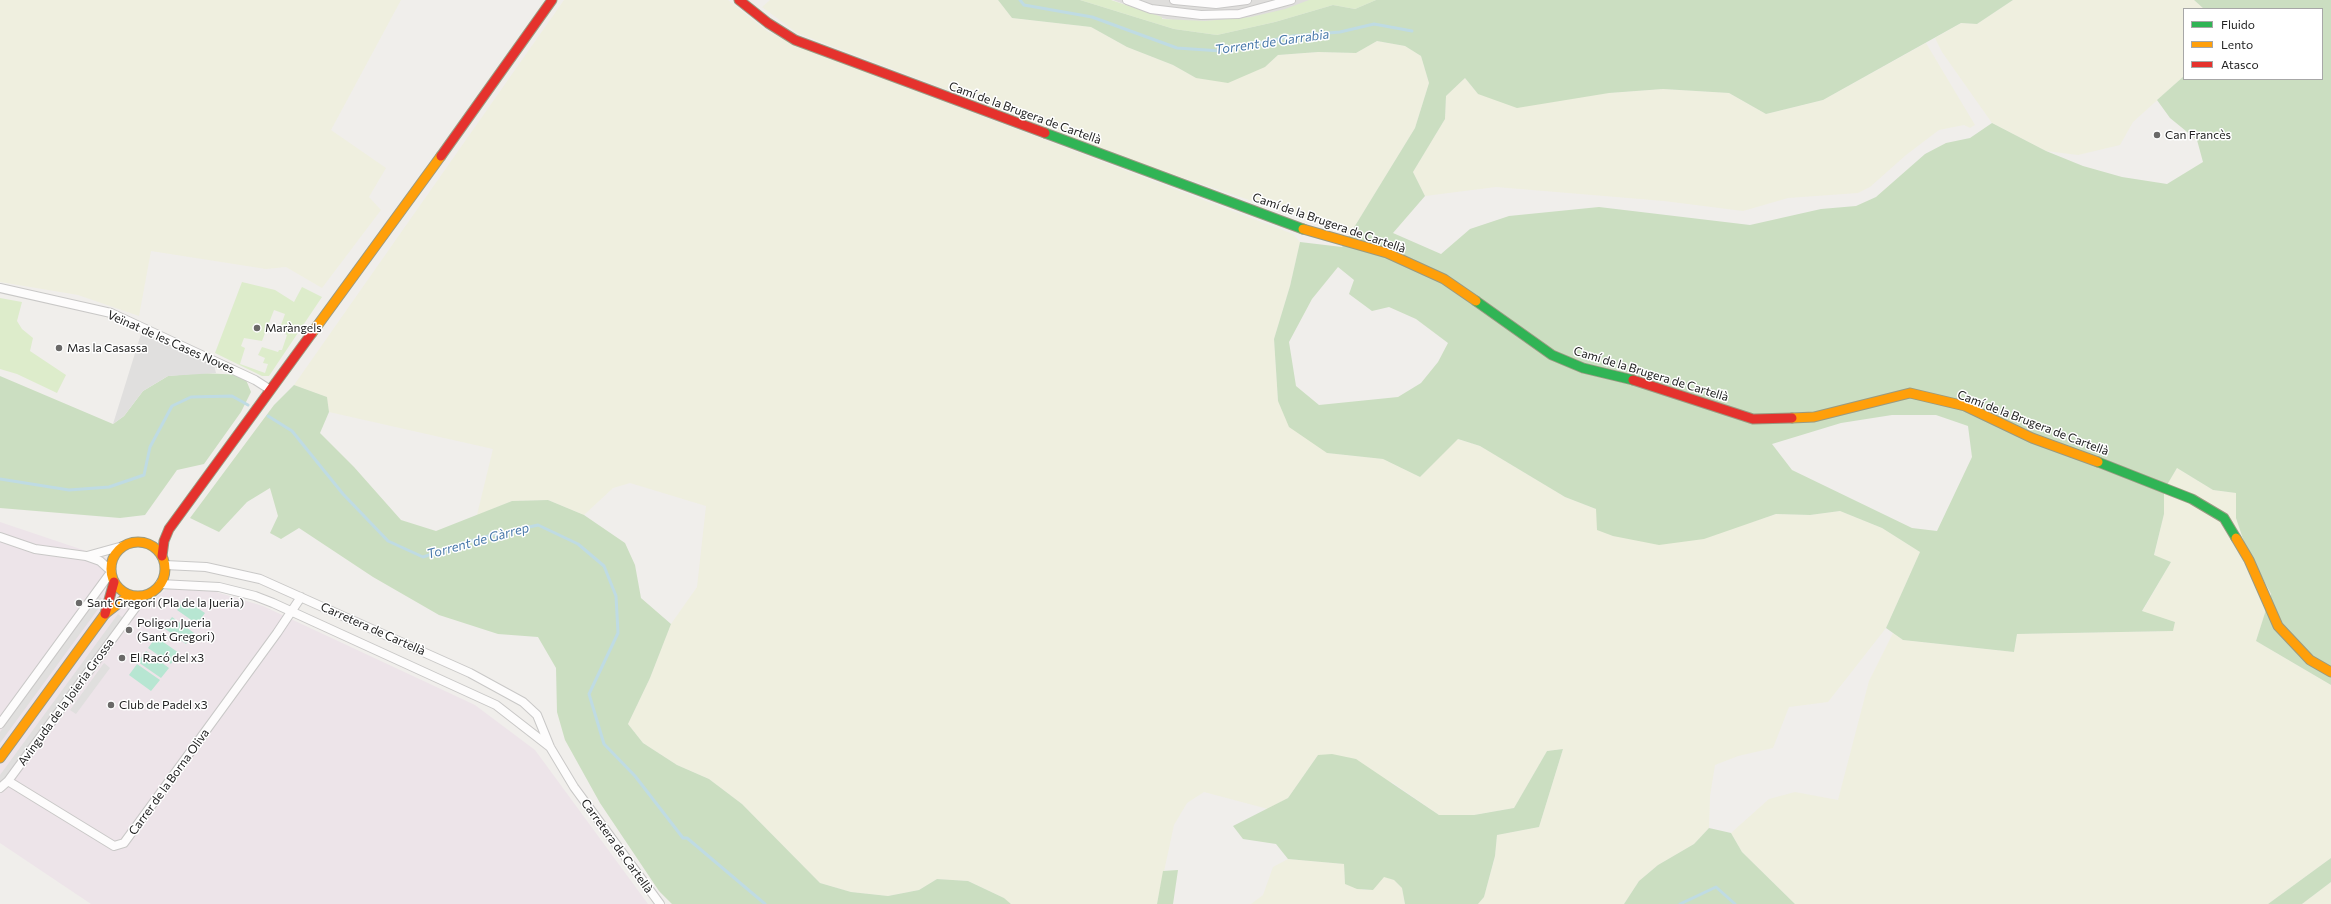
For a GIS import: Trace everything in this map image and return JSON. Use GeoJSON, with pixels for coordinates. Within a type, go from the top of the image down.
{"type":"FeatureCollection","features":[{"type":"Feature","properties":{"kind":"street"},"geometry":{"type":"LineString","coordinates":[[0,537],[35,549],[86,556],[100,561],[111,572],[114,582],[123,592],[134,596],[144,596],[160,584],[165,565],[162,556],[164,541],[169,529],[266,393],[477,106],[552,0]]}},
{"type":"Feature","properties":{"kind":"street","name":"Camí de la Brugera de Cartellà"},"geometry":{"type":"LineString","coordinates":[[739,0],[768,24],[795,40],[1316,234],[1387,253],[1444,279],[1552,355],[1583,368],[1640,382],[1753,418],[1814,417],[1910,394],[1965,406],[2032,438],[2094,460],[2192,499],[2224,518],[2249,560],[2278,626],[2310,660],[2331,672]]}},
{"type":"Feature","properties":{"kind":"street"},"geometry":{"type":"LineString","coordinates":[[1127,0],[1151,9],[1201,15],[1239,14],[1291,0]]}},
{"type":"Feature","properties":{"kind":"street"},"geometry":{"type":"LineString","coordinates":[[1174,0],[1216,4],[1247,0]]}},
{"type":"Feature","properties":{"kind":"street","name":"Veïnat de les Cases Noves"},"geometry":{"type":"LineString","coordinates":[[0,288],[111,313],[256,380],[266,393]]}},
{"type":"Feature","properties":{"kind":"street"},"geometry":{"type":"LineString","coordinates":[[86,556],[152,539],[169,529]]}},
{"type":"Feature","properties":{"kind":"street"},"geometry":{"type":"LineString","coordinates":[[142,542],[153,547],[162,556]]}},
{"type":"Feature","properties":{"kind":"street"},"geometry":{"type":"LineString","coordinates":[[0,724],[111,572],[115,554],[123,546]]}},
{"type":"Feature","properties":{"kind":"street","name":"Carretera de Cartellà"},"geometry":{"type":"LineString","coordinates":[[165,565],[206,567],[260,579],[494,685],[532,709],[540,721],[550,747],[574,787],[660,904]]}},
{"type":"Feature","properties":{"kind":"street"},"geometry":{"type":"LineString","coordinates":[[105,614],[114,582]]}},
{"type":"Feature","properties":{"kind":"street","name":"Carretera de Cartellà"},"geometry":{"type":"LineString","coordinates":[[160,584],[219,587],[255,596],[485,700],[521,723],[550,747]]}},
{"type":"Feature","properties":{"kind":"street"},"geometry":{"type":"LineString","coordinates":[[0,758],[105,614],[123,600],[134,596]]}},
{"type":"Feature","properties":{"kind":"street","name":"Avinguda de la Joieria Grossa"},"geometry":{"type":"LineString","coordinates":[[0,788],[8,781],[144,596]]}},
{"type":"Feature","properties":{"kind":"street","name":"Carrer de la Borna Oliva"},"geometry":{"type":"LineString","coordinates":[[8,781],[114,846],[124,843],[292,612],[301,597]]}},
{"type":"Feature","properties":{"kind":"street"},"geometry":{"type":"LineString","coordinates":[[521,723],[530,717],[532,709]]}},
{"type":"Feature","properties":{"kind":"shaded area"},"geometry":{"type":"Polygon","coordinates":[[[1113,0],[1317,0],[1272,17],[1221,28],[1161,18],[1113,0]]]}},
{"type":"Feature","properties":{"kind":"shaded area"},"geometry":{"type":"Polygon","coordinates":[[[141,334],[214,365],[216,373],[168,376],[143,391],[124,416],[113,424],[141,334]]]}},
{"type":"Feature","properties":{"kind":"shaded area"},"geometry":{"type":"Polygon","coordinates":[[[0,522],[107,558],[119,583],[150,601],[167,589],[213,591],[263,606],[475,705],[535,750],[648,904],[91,904],[0,843],[0,522]]]}},
{"type":"Feature","properties":{"kind":"shaded area"},"geometry":{"type":"Polygon","coordinates":[[[99,596],[104,601],[0,743],[0,732],[99,596]]]}},
{"type":"Feature","properties":{"kind":"shaded area"},"geometry":{"type":"Polygon","coordinates":[[[118,614],[123,618],[0,786],[0,775],[118,614]]]}},
{"type":"Feature","properties":{"kind":"shaded area"},"geometry":{"type":"Polygon","coordinates":[[[104,663],[110,668],[76,714],[70,710],[104,663]]]}},
{"type":"Feature","properties":{"kind":"green space"},"geometry":{"type":"Polygon","coordinates":[[[0,0],[401,0],[331,130],[386,168],[369,197],[381,210],[322,288],[286,267],[266,269],[151,251],[139,316],[78,295],[0,282],[0,0]]]}},
{"type":"Feature","properties":{"kind":"green space"},"geometry":{"type":"Polygon","coordinates":[[[564,0],[728,0],[767,31],[797,46],[1293,234],[1300,242],[1290,286],[1274,339],[1278,401],[1327,453],[1383,459],[1420,477],[1457,439],[1480,446],[1565,497],[1596,509],[1752,522],[1777,514],[1810,515],[1840,511],[1882,528],[1920,552],[1886,628],[1828,702],[1789,707],[1773,748],[1738,756],[1715,765],[1710,796],[1709,828],[1694,844],[1658,865],[1639,881],[1624,904],[1478,904],[1484,897],[1495,857],[1497,835],[1539,827],[1563,749],[1547,751],[1514,808],[1474,815],[1439,815],[1393,783],[1318,755],[1288,798],[1268,809],[1204,792],[1187,803],[1174,825],[1157,904],[1011,904],[1004,898],[968,881],[937,879],[919,890],[888,896],[851,892],[820,883],[742,804],[709,779],[677,765],[643,743],[628,724],[650,678],[671,624],[697,587],[706,506],[630,483],[613,488],[584,515],[548,500],[512,501],[477,515],[493,449],[329,412],[327,397],[294,385],[564,0]]]}},
{"type":"Feature","properties":{"kind":"green space"},"geometry":{"type":"Polygon","coordinates":[[[770,0],[998,0],[1012,18],[1091,27],[1127,47],[1173,65],[1196,78],[1265,67],[1278,55],[1318,52],[1356,53],[1377,41],[1405,46],[1421,56],[1429,83],[1415,128],[1350,234],[1163,171],[797,33],[762,7],[770,0]]]}},
{"type":"Feature","properties":{"kind":"green space"},"geometry":{"type":"Polygon","coordinates":[[[998,0],[1080,0],[1174,29],[1217,35],[1275,22],[1333,5],[1355,9],[1376,0],[2013,0],[1977,24],[1961,23],[1823,100],[1766,114],[1729,93],[1663,89],[1609,93],[1517,108],[1478,94],[1465,78],[1446,96],[1445,119],[1413,172],[1425,196],[1393,233],[1441,254],[1470,229],[1509,216],[1599,207],[1750,225],[1821,209],[1856,206],[1876,197],[1925,154],[1946,143],[1970,138],[1992,123],[2046,151],[2083,166],[2122,177],[2167,184],[2203,162],[2197,140],[2170,118],[2157,100],[2183,77],[2183,80],[2323,80],[2323,8],[2203,8],[2194,0],[2331,0],[2331,685],[2256,641],[2271,594],[2245,545],[2236,518],[2236,493],[2213,490],[2177,468],[2164,490],[2164,514],[2154,555],[2171,562],[2142,611],[2175,622],[2173,631],[2017,634],[2014,652],[1903,640],[1886,628],[1920,552],[1882,528],[1840,511],[1810,515],[1776,514],[1704,539],[1659,545],[1613,536],[1597,530],[1596,509],[1565,497],[1480,446],[1458,439],[1420,477],[1383,459],[1327,453],[1289,427],[1278,401],[1274,339],[1290,286],[1300,242],[1342,247],[1415,128],[1429,83],[1421,56],[1405,46],[1377,41],[1356,53],[1318,52],[1278,55],[1265,67],[1228,83],[1196,78],[1173,65],[1127,47],[1091,27],[1012,18],[998,0]],[[1338,267],[1312,299],[1289,342],[1296,386],[1319,405],[1398,397],[1421,383],[1438,362],[1448,343],[1416,319],[1389,307],[1372,311],[1349,294],[1354,280],[1338,267]],[[1892,415],[1841,423],[1772,444],[1792,470],[1912,528],[1937,531],[1972,457],[1968,426],[1936,415],[1892,415]]]}},
{"type":"Feature","properties":{"kind":"green space"},"geometry":{"type":"Polygon","coordinates":[[[1080,0],[1111,0],[1162,17],[1162,19],[1205,21],[1251,17],[1285,9],[1309,0],[1376,0],[1355,9],[1333,5],[1275,22],[1217,35],[1174,29],[1080,0]]]}},
{"type":"Feature","properties":{"kind":"green space"},"geometry":{"type":"Polygon","coordinates":[[[2013,0],[2194,0],[2203,8],[2183,8],[2183,77],[2133,122],[2120,145],[2078,155],[2046,151],[1992,123],[1942,52],[1935,38],[1961,23],[1977,24],[2013,0]]]}},
{"type":"Feature","properties":{"kind":"green space"},"geometry":{"type":"Polygon","coordinates":[[[1926,43],[1975,125],[1970,128],[1964,125],[1939,130],[1906,155],[1870,187],[1858,193],[1788,198],[1743,211],[1664,201],[1496,187],[1425,196],[1413,172],[1445,119],[1446,96],[1465,78],[1478,94],[1609,93],[1663,89],[1729,93],[1766,114],[1823,100],[1926,43]]]}},
{"type":"Feature","properties":{"kind":"green space"},"geometry":{"type":"Polygon","coordinates":[[[242,282],[275,290],[294,302],[302,287],[322,297],[269,376],[262,376],[215,353],[242,282]],[[274,310],[262,341],[244,338],[241,346],[245,348],[240,364],[265,373],[268,364],[263,363],[265,358],[258,355],[262,347],[278,352],[279,350],[282,350],[287,335],[285,334],[287,327],[281,325],[285,314],[274,310]]]}},
{"type":"Feature","properties":{"kind":"green space"},"geometry":{"type":"Polygon","coordinates":[[[0,298],[22,302],[17,321],[22,329],[33,338],[30,351],[66,375],[57,393],[17,374],[0,369],[0,298]]]}},
{"type":"Feature","properties":{"kind":"green space"},"geometry":{"type":"Polygon","coordinates":[[[201,373],[244,375],[251,392],[241,412],[204,464],[177,470],[145,515],[120,518],[0,508],[0,376],[113,424],[124,416],[143,391],[168,376],[201,373]]]}},
{"type":"Feature","properties":{"kind":"green space"},"geometry":{"type":"Polygon","coordinates":[[[294,385],[327,397],[329,412],[320,433],[354,467],[401,520],[436,531],[512,501],[548,500],[584,515],[625,543],[635,565],[641,598],[671,624],[650,678],[628,724],[643,743],[677,765],[709,779],[742,804],[820,883],[851,892],[888,896],[919,890],[937,879],[968,881],[1004,898],[1011,904],[672,904],[659,891],[600,803],[565,740],[557,712],[556,668],[538,637],[498,634],[439,615],[373,577],[299,528],[281,539],[270,533],[278,516],[270,488],[247,502],[219,532],[190,518],[274,405],[294,385]]]}},
{"type":"Feature","properties":{"kind":"green space"},"geometry":{"type":"Polygon","coordinates":[[[2177,468],[2213,490],[2236,493],[2236,518],[2245,545],[2271,594],[2256,641],[2331,685],[2331,858],[2268,904],[1795,904],[1742,852],[1731,833],[1769,799],[1795,792],[1838,800],[1869,681],[1893,633],[1903,640],[2014,652],[2017,634],[2173,631],[2175,622],[2142,612],[2171,562],[2154,556],[2164,514],[2164,490],[2177,468]]]}},
{"type":"Feature","properties":{"kind":"green space"},"geometry":{"type":"Polygon","coordinates":[[[184,599],[205,613],[197,624],[177,610],[184,599]]]}},
{"type":"Feature","properties":{"kind":"green space"},"geometry":{"type":"Polygon","coordinates":[[[172,617],[194,633],[186,644],[164,628],[172,617]]]}},
{"type":"Feature","properties":{"kind":"green space"},"geometry":{"type":"Polygon","coordinates":[[[156,637],[179,653],[171,664],[148,648],[156,637]]]}},
{"type":"Feature","properties":{"kind":"green space"},"geometry":{"type":"Polygon","coordinates":[[[146,651],[169,668],[161,678],[138,662],[146,651]]]}},
{"type":"Feature","properties":{"kind":"green space"},"geometry":{"type":"Polygon","coordinates":[[[137,664],[160,680],[151,691],[129,675],[137,664]]]}},
{"type":"Feature","properties":{"kind":"green space"},"geometry":{"type":"Polygon","coordinates":[[[1563,749],[1539,827],[1497,835],[1495,856],[1484,897],[1478,904],[1405,904],[1402,888],[1394,880],[1384,877],[1373,890],[1357,889],[1345,884],[1344,864],[1288,859],[1276,844],[1243,839],[1233,826],[1288,798],[1318,755],[1332,754],[1356,759],[1439,815],[1474,815],[1514,808],[1547,751],[1563,749]]]}},
{"type":"Feature","properties":{"kind":"green space"},"geometry":{"type":"Polygon","coordinates":[[[1709,828],[1731,833],[1742,852],[1795,904],[1624,904],[1639,881],[1658,865],[1694,844],[1709,828]]]}},
{"type":"Feature","properties":{"kind":"green space"},"geometry":{"type":"Polygon","coordinates":[[[2331,858],[2331,882],[2302,904],[2268,904],[2331,858]]]}},
{"type":"Feature","properties":{"kind":"green space"},"geometry":{"type":"Polygon","coordinates":[[[1288,859],[1344,864],[1345,884],[1364,890],[1373,890],[1383,876],[1394,880],[1402,888],[1405,904],[1251,904],[1263,895],[1273,867],[1288,859]]]}},
{"type":"Feature","properties":{"kind":"green space"},"geometry":{"type":"Polygon","coordinates":[[[1178,870],[1173,904],[1157,904],[1163,871],[1178,870]]]}},
{"type":"Feature","properties":{"kind":"green space"},"geometry":{"type":"Polygon","coordinates":[[[2331,882],[2331,904],[2302,904],[2331,882]]]}},
{"type":"Feature","properties":{"kind":"waterway","name":"Torrent de Garrabia"},"geometry":{"type":"LineString","coordinates":[[1020,0],[1024,5],[1092,17],[1177,48],[1221,51],[1293,36],[1340,32],[1374,24],[1412,31]]}},
{"type":"Feature","properties":{"kind":"waterway","name":"Torrent de Gàrrep"},"geometry":{"type":"LineString","coordinates":[[0,479],[69,490],[109,487],[144,475],[150,447],[172,406],[191,397],[232,396],[248,405]]}},
{"type":"Feature","properties":{"kind":"waterway","name":"Torrent de Gàrrep"},"geometry":{"type":"LineString","coordinates":[[268,416],[292,431],[343,494],[388,541],[423,557],[480,538],[538,525],[578,544],[604,566],[616,596],[618,633],[589,694],[604,744],[635,776],[683,838],[687,838],[765,904]]}},
{"type":"Feature","properties":{"kind":"waterway","name":"Torrent de Gàrrep"},"geometry":{"type":"LineString","coordinates":[[1680,904],[1716,887],[1735,904]]}},
{"type":"Feature","properties":{"kind":"traffic: fast"},"geometry":{"type":"LineString","coordinates":[[1045,133],[1303,229]]}},
{"type":"Feature","properties":{"kind":"traffic: fast"},"geometry":{"type":"LineString","coordinates":[[1476,301],[1552,355],[1583,368],[1633,380]]}},
{"type":"Feature","properties":{"kind":"traffic: fast"},"geometry":{"type":"LineString","coordinates":[[2098,462],[2192,499],[2224,518],[2236,538]]}},
{"type":"Feature","properties":{"kind":"traffic: slow"},"geometry":{"type":"LineString","coordinates":[[312,333],[441,156]]}},
{"type":"Feature","properties":{"kind":"traffic: slow"},"geometry":{"type":"LineString","coordinates":[[1303,229],[1387,253],[1444,279],[1476,301]]}},
{"type":"Feature","properties":{"kind":"traffic: slow"},"geometry":{"type":"LineString","coordinates":[[1792,418],[1814,417],[1910,393],[1965,406],[2032,438],[2098,462]]}},
{"type":"Feature","properties":{"kind":"traffic: slow"},"geometry":{"type":"LineString","coordinates":[[2236,538],[2249,560],[2278,626],[2310,660],[2331,672]]}},
{"type":"Feature","properties":{"kind":"traffic: slow"},"geometry":{"type":"LineString","coordinates":[[133,542],[143,542],[153,546],[161,554],[165,564],[165,569],[165,574],[161,584],[153,592],[143,596],[133,596],[123,592],[115,584],[111,574],[111,564],[115,554],[123,546],[133,542]]}},
{"type":"Feature","properties":{"kind":"traffic: slow"},"geometry":{"type":"LineString","coordinates":[[0,758],[105,614],[123,600],[134,596]]}},
{"type":"Feature","properties":{"kind":"traffic: jam"},"geometry":{"type":"LineString","coordinates":[[441,156],[552,0]]}},
{"type":"Feature","properties":{"kind":"traffic: jam"},"geometry":{"type":"LineString","coordinates":[[739,0],[768,23],[795,40],[1045,133]]}},
{"type":"Feature","properties":{"kind":"traffic: jam"},"geometry":{"type":"LineString","coordinates":[[162,556],[164,541],[169,529],[312,333]]}},
{"type":"Feature","properties":{"kind":"traffic: jam"},"geometry":{"type":"LineString","coordinates":[[1633,380],[1753,419],[1792,418]]}},
{"type":"Feature","properties":{"kind":"traffic: jam"},"geometry":{"type":"LineString","coordinates":[[105,614],[114,582]]}},
{"type":"Feature","properties":{"kind":"place","name":"Can Francès"},"geometry":{"type":"Point","coordinates":[2157,135]}},
{"type":"Feature","properties":{"kind":"place","name":"Maràngels"},"geometry":{"type":"Point","coordinates":[257,328]}},
{"type":"Feature","properties":{"kind":"place","name":"Mas la Casassa"},"geometry":{"type":"Point","coordinates":[59,348]}},
{"type":"Feature","properties":{"kind":"place","name":"Sant Gregori (Pla de la Jueria)"},"geometry":{"type":"Point","coordinates":[79,603]}},
{"type":"Feature","properties":{"kind":"place","name":"Poligon Jueria (Sant Gregori)"},"geometry":{"type":"Point","coordinates":[129,630]}},
{"type":"Feature","properties":{"kind":"place","name":"El Racó del x3"},"geometry":{"type":"Point","coordinates":[122,658]}},
{"type":"Feature","properties":{"kind":"place","name":"Club de Padel x3"},"geometry":{"type":"Point","coordinates":[111,705]}}]}
